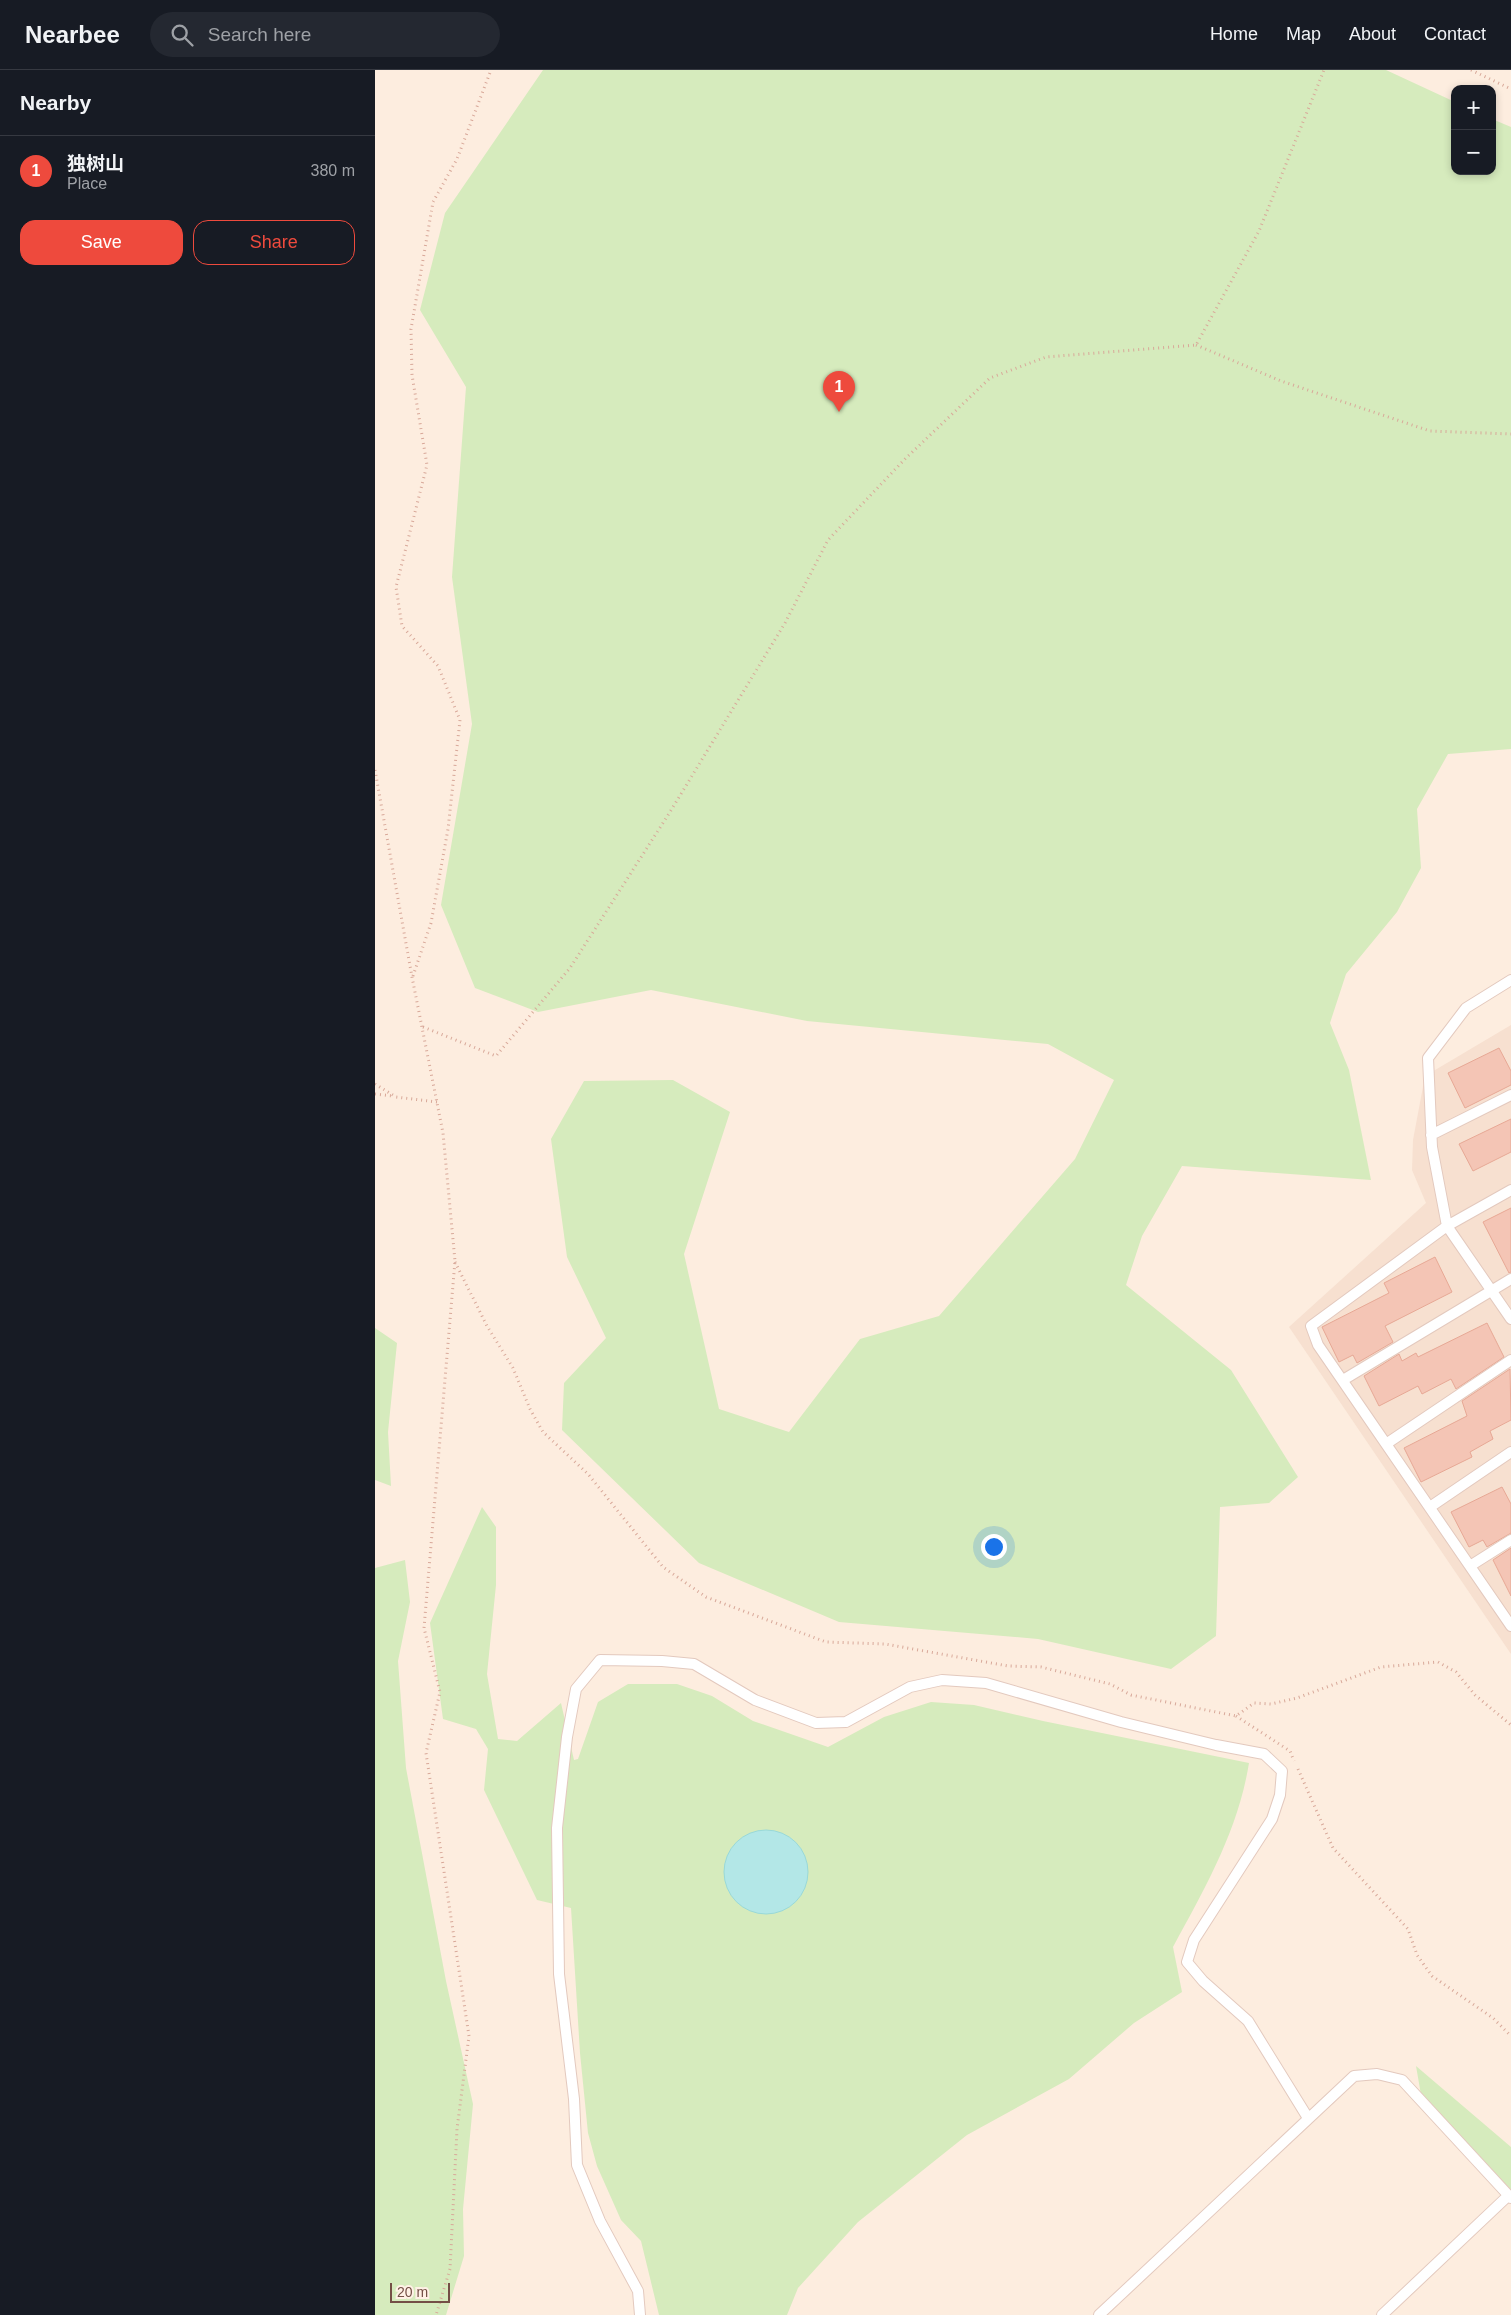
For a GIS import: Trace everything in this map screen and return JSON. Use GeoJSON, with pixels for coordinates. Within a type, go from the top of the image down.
{"type":"FeatureCollection","features":[{"type":"Feature","properties":{"kind":"lane"},"geometry":{"type":"LineString","coordinates":[[1511,980],[1466,1008],[1428,1058],[1432,1147],[1447,1226],[1511,1320]]}},
{"type":"Feature","properties":{"kind":"lane"},"geometry":{"type":"LineString","coordinates":[[1431,1135],[1511,1095]]}},
{"type":"Feature","properties":{"kind":"lane"},"geometry":{"type":"LineString","coordinates":[[1511,1190],[1447,1226],[1311,1326],[1318,1345],[1511,1626]]}},
{"type":"Feature","properties":{"kind":"lane"},"geometry":{"type":"LineString","coordinates":[[1343,1380],[1511,1279]]}},
{"type":"Feature","properties":{"kind":"lane"},"geometry":{"type":"LineString","coordinates":[[1386,1444],[1511,1360]]}},
{"type":"Feature","properties":{"kind":"lane"},"geometry":{"type":"LineString","coordinates":[[1430,1508],[1511,1452]]}},
{"type":"Feature","properties":{"kind":"lane"},"geometry":{"type":"LineString","coordinates":[[1470,1566],[1511,1540]]}},
{"type":"Feature","properties":{"kind":"lane"},"geometry":{"type":"LineString","coordinates":[[641,2315],[638,2291],[600,2221],[577,2165],[574,2099],[559,1974],[557,1828],[567,1737],[576,1689],[600,1660],[662,1661],[694,1664],[755,1700],[816,1723],[847,1722],[910,1687],[942,1680],[986,1682],[1121,1722],[1216,1745],[1265,1754],[1282,1771],[1280,1795],[1272,1819],[1194,1940],[1187,1962],[1203,1981],[1248,2021],[1307,2118]]}},
{"type":"Feature","properties":{"kind":"lane"},"geometry":{"type":"LineString","coordinates":[[1099,2315],[1354,2076],[1377,2074],[1402,2080],[1510,2196],[1382,2315]]}},
{"type":"Feature","properties":{"kind":"path"},"geometry":{"type":"LineString","coordinates":[[412,978],[431,923],[448,829],[460,720],[438,666],[402,626],[396,587],[427,465],[412,375],[411,329],[433,202],[457,159],[491,70]]}},
{"type":"Feature","properties":{"kind":"path"},"geometry":{"type":"LineString","coordinates":[[1196,345],[1259,231],[1324,70]]}},
{"type":"Feature","properties":{"kind":"path"},"geometry":{"type":"LineString","coordinates":[[1471,70],[1511,89]]}},
{"type":"Feature","properties":{"kind":"path"},"geometry":{"type":"LineString","coordinates":[[422,1027],[495,1056],[576,960],[670,812],[785,623],[828,540],[905,459],[990,378],[1046,357],[1196,345],[1281,381],[1430,432],[1511,434]]}},
{"type":"Feature","properties":{"kind":"path"},"geometry":{"type":"LineString","coordinates":[[375,770],[412,978],[443,1133],[455,1261],[424,1628],[440,1692],[426,1753],[469,2036],[457,2129],[451,2269],[436,2315]]}},
{"type":"Feature","properties":{"kind":"path"},"geometry":{"type":"LineString","coordinates":[[375,1084],[396,1097]]}},
{"type":"Feature","properties":{"kind":"path"},"geometry":{"type":"LineString","coordinates":[[375,1094],[437,1102]]}},
{"type":"Feature","properties":{"kind":"path"},"geometry":{"type":"LineString","coordinates":[[455,1261],[487,1326],[513,1368],[530,1409],[543,1432],[588,1474],[663,1567],[706,1597],[827,1642],[885,1644],[1008,1666],[1041,1667],[1109,1684],[1131,1695],[1236,1716],[1290,1751],[1333,1848],[1408,1928],[1417,1955],[1432,1976],[1493,2018],[1511,2036]]}},
{"type":"Feature","properties":{"kind":"path"},"geometry":{"type":"LineString","coordinates":[[1236,1716],[1254,1704],[1271,1704],[1297,1698],[1381,1667],[1438,1662],[1456,1672],[1475,1695],[1511,1725]]}},
{"type":"Feature","properties":{"kind":"shaded area"},"geometry":{"type":"Polygon","coordinates":[[[1511,1025],[1511,1654],[1289,1327],[1426,1203],[1412,1170],[1413,1140],[1425,1076],[1511,1025]]]}},
{"type":"Feature","properties":{"kind":"green space"},"geometry":{"type":"Polygon","coordinates":[[[543,70],[1386,70],[1451,100],[1451,175],[1496,175],[1496,121],[1511,127],[1511,749],[1448,754],[1417,809],[1421,868],[1397,912],[1346,974],[1330,1023],[1349,1070],[1371,1180],[1182,1166],[1142,1236],[1126,1285],[1231,1370],[1298,1477],[1269,1503],[1220,1507],[1216,1636],[1171,1669],[1038,1639],[839,1622],[699,1563],[562,1430],[564,1383],[606,1338],[567,1257],[551,1139],[584,1081],[673,1080],[730,1112],[684,1254],[719,1409],[789,1432],[860,1339],[939,1316],[1075,1159],[1114,1080],[1048,1044],[807,1021],[651,990],[538,1012],[475,988],[441,905],[472,724],[452,577],[466,387],[420,310],[445,213],[543,70]]]}},
{"type":"Feature","properties":{"kind":"green space"},"geometry":{"type":"Polygon","coordinates":[[[375,1328],[397,1343],[388,1432],[391,1486],[375,1480],[375,1328]]]}},
{"type":"Feature","properties":{"kind":"green space"},"geometry":{"type":"Polygon","coordinates":[[[482,1507],[496,1527],[496,1585],[487,1674],[498,1739],[517,1741],[561,1703],[574,1760],[578,1759],[598,1702],[628,1684],[677,1684],[712,1696],[753,1721],[828,1747],[884,1717],[931,1702],[974,1705],[1249,1763],[1244,1788],[1229,1836],[1208,1881],[1173,1947],[1182,1992],[1134,2023],[1069,2079],[967,2135],[858,2222],[798,2288],[787,2315],[659,2315],[641,2241],[621,2220],[597,2166],[588,2133],[580,2053],[571,1908],[537,1900],[484,1790],[488,1749],[476,1729],[443,1719],[430,1623],[482,1507]]]}},
{"type":"Feature","properties":{"kind":"green space"},"geometry":{"type":"Polygon","coordinates":[[[405,1560],[410,1602],[398,1661],[406,1768],[446,1981],[473,2104],[463,2209],[464,2256],[446,2315],[375,2315],[375,1568],[405,1560]]]}},
{"type":"Feature","properties":{"kind":"green space"},"geometry":{"type":"Polygon","coordinates":[[[1416,2066],[1511,2147],[1511,2196],[1424,2112],[1416,2066]]]}},
{"type":"Feature","properties":{"kind":"water"},"geometry":{"type":"Polygon","coordinates":[[[766,1830],[782,1833],[796,1842],[805,1856],[808,1872],[805,1888],[796,1902],[782,1911],[766,1914],[750,1911],[736,1902],[727,1888],[724,1872],[727,1856],[736,1842],[750,1833],[766,1830]]]}},
{"type":"Feature","properties":{"kind":"building"},"geometry":{"type":"Polygon","coordinates":[[[1499,1048],[1511,1071],[1511,1085],[1465,1108],[1448,1073],[1499,1048]]]}},
{"type":"Feature","properties":{"kind":"building"},"geometry":{"type":"Polygon","coordinates":[[[1511,1119],[1511,1152],[1473,1171],[1459,1144],[1511,1119]]]}},
{"type":"Feature","properties":{"kind":"building"},"geometry":{"type":"Polygon","coordinates":[[[1511,1208],[1511,1272],[1509,1273],[1483,1222],[1511,1208]]]}},
{"type":"Feature","properties":{"kind":"building"},"geometry":{"type":"Polygon","coordinates":[[[1435,1257],[1452,1292],[1385,1326],[1393,1342],[1357,1363],[1353,1355],[1339,1362],[1322,1327],[1389,1293],[1384,1283],[1435,1257]]]}},
{"type":"Feature","properties":{"kind":"building"},"geometry":{"type":"Polygon","coordinates":[[[1487,1323],[1504,1357],[1456,1389],[1451,1379],[1422,1394],[1418,1386],[1379,1406],[1364,1376],[1399,1354],[1402,1361],[1416,1353],[1418,1357],[1487,1323]]]}},
{"type":"Feature","properties":{"kind":"building"},"geometry":{"type":"Polygon","coordinates":[[[1510,1369],[1511,1420],[1490,1431],[1493,1439],[1470,1452],[1472,1457],[1421,1482],[1404,1448],[1467,1416],[1462,1401],[1510,1369]]]}},
{"type":"Feature","properties":{"kind":"building"},"geometry":{"type":"Polygon","coordinates":[[[1502,1487],[1511,1504],[1511,1533],[1487,1547],[1483,1540],[1469,1547],[1451,1512],[1502,1487]]]}},
{"type":"Feature","properties":{"kind":"building"},"geometry":{"type":"Polygon","coordinates":[[[1511,1548],[1511,1596],[1493,1560],[1511,1548]]]}},
{"type":"Feature","properties":{"kind":"place","name":"独树山"},"geometry":{"type":"Point","coordinates":[839,412]}}]}
